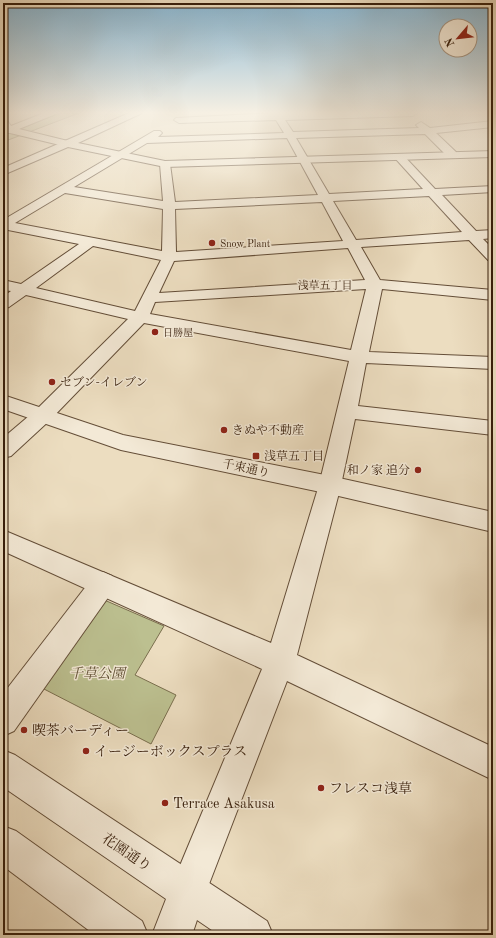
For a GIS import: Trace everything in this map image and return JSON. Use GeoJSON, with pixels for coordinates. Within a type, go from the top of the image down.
{"type":"FeatureCollection","features":[{"type":"Feature","properties":{"kind":"street"},"geometry":{"type":"LineString","coordinates":[[3,165],[25,157]]}},
{"type":"Feature","properties":{"kind":"street"},"geometry":{"type":"LineString","coordinates":[[3,172],[35,157]]}},
{"type":"Feature","properties":{"kind":"street"},"geometry":{"type":"LineString","coordinates":[[3,225],[116,157]]}},
{"type":"Feature","properties":{"kind":"street"},"geometry":{"type":"LineString","coordinates":[[128,157],[165,164],[404,157]]}},
{"type":"Feature","properties":{"kind":"street"},"geometry":{"type":"LineString","coordinates":[[172,935],[280,662],[330,485],[375,284],[354,244],[325,199],[302,157]]}},
{"type":"Feature","properties":{"kind":"street"},"geometry":{"type":"LineString","coordinates":[[398,157],[433,192],[493,257]]}},
{"type":"Feature","properties":{"kind":"street"},"geometry":{"type":"LineString","coordinates":[[3,450],[43,415],[140,318],[169,257],[169,206],[165,164]]}},
{"type":"Feature","properties":{"kind":"street"},"geometry":{"type":"LineString","coordinates":[[63,189],[169,206],[493,189]]}},
{"type":"Feature","properties":{"kind":"street"},"geometry":{"type":"LineString","coordinates":[[3,225],[89,243],[169,257],[493,234]]}},
{"type":"Feature","properties":{"kind":"street"},"geometry":{"type":"LineString","coordinates":[[3,304],[89,243]]}},
{"type":"Feature","properties":{"kind":"street"},"geometry":{"type":"LineString","coordinates":[[150,298],[375,284],[493,295]]}},
{"type":"Feature","properties":{"kind":"street"},"geometry":{"type":"LineString","coordinates":[[3,285],[140,318],[358,357],[493,363]]}},
{"type":"Feature","properties":{"kind":"street","name":"千束通り"},"geometry":{"type":"LineString","coordinates":[[3,402],[121,442],[330,485],[493,522]]}},
{"type":"Feature","properties":{"kind":"street"},"geometry":{"type":"LineString","coordinates":[[346,411],[493,428]]}},
{"type":"Feature","properties":{"kind":"street"},"geometry":{"type":"LineString","coordinates":[[3,540],[280,662],[493,764]]}},
{"type":"Feature","properties":{"kind":"street"},"geometry":{"type":"LineString","coordinates":[[3,720],[103,584]]}},
{"type":"Feature","properties":{"kind":"street","name":"花園通り"},"geometry":{"type":"LineString","coordinates":[[3,767],[253,935]]}},
{"type":"Feature","properties":{"kind":"street"},"geometry":{"type":"LineString","coordinates":[[3,844],[128,935]]}},
{"type":"Feature","properties":{"kind":"green space","name":"千草公園"},"geometry":{"type":"Polygon","coordinates":[[[102,599],[164,626],[135,675],[176,695],[151,744],[42,688],[102,599]]]}},
{"type":"Feature","properties":{"kind":"place","name":"Snow Plant"},"geometry":{"type":"Point","coordinates":[212,243]}},
{"type":"Feature","properties":{"kind":"place","name":"日勝屋"},"geometry":{"type":"Point","coordinates":[155,332]}},
{"type":"Feature","properties":{"kind":"place","name":"セブン-イレブン"},"geometry":{"type":"Point","coordinates":[52,382]}},
{"type":"Feature","properties":{"kind":"place","name":"きぬや不動産"},"geometry":{"type":"Point","coordinates":[224,430]}},
{"type":"Feature","properties":{"kind":"place","name":"浅草五丁目"},"geometry":{"type":"Point","coordinates":[256,456]}},
{"type":"Feature","properties":{"kind":"place","name":"和ノ家 追分"},"geometry":{"type":"Point","coordinates":[418,470]}},
{"type":"Feature","properties":{"kind":"place","name":"喫茶バーディー"},"geometry":{"type":"Point","coordinates":[24,730]}},
{"type":"Feature","properties":{"kind":"place","name":"イージーボックスプラス"},"geometry":{"type":"Point","coordinates":[86,751]}},
{"type":"Feature","properties":{"kind":"place","name":"フレスコ浅草"},"geometry":{"type":"Point","coordinates":[321,788]}},
{"type":"Feature","properties":{"kind":"place","name":"Terrace Asakusa"},"geometry":{"type":"Point","coordinates":[165,803]}},
{"type":"Feature","properties":{"kind":"district","name":"浅草五丁目"},"geometry":{"type":"Point","coordinates":[325,285]}}]}
